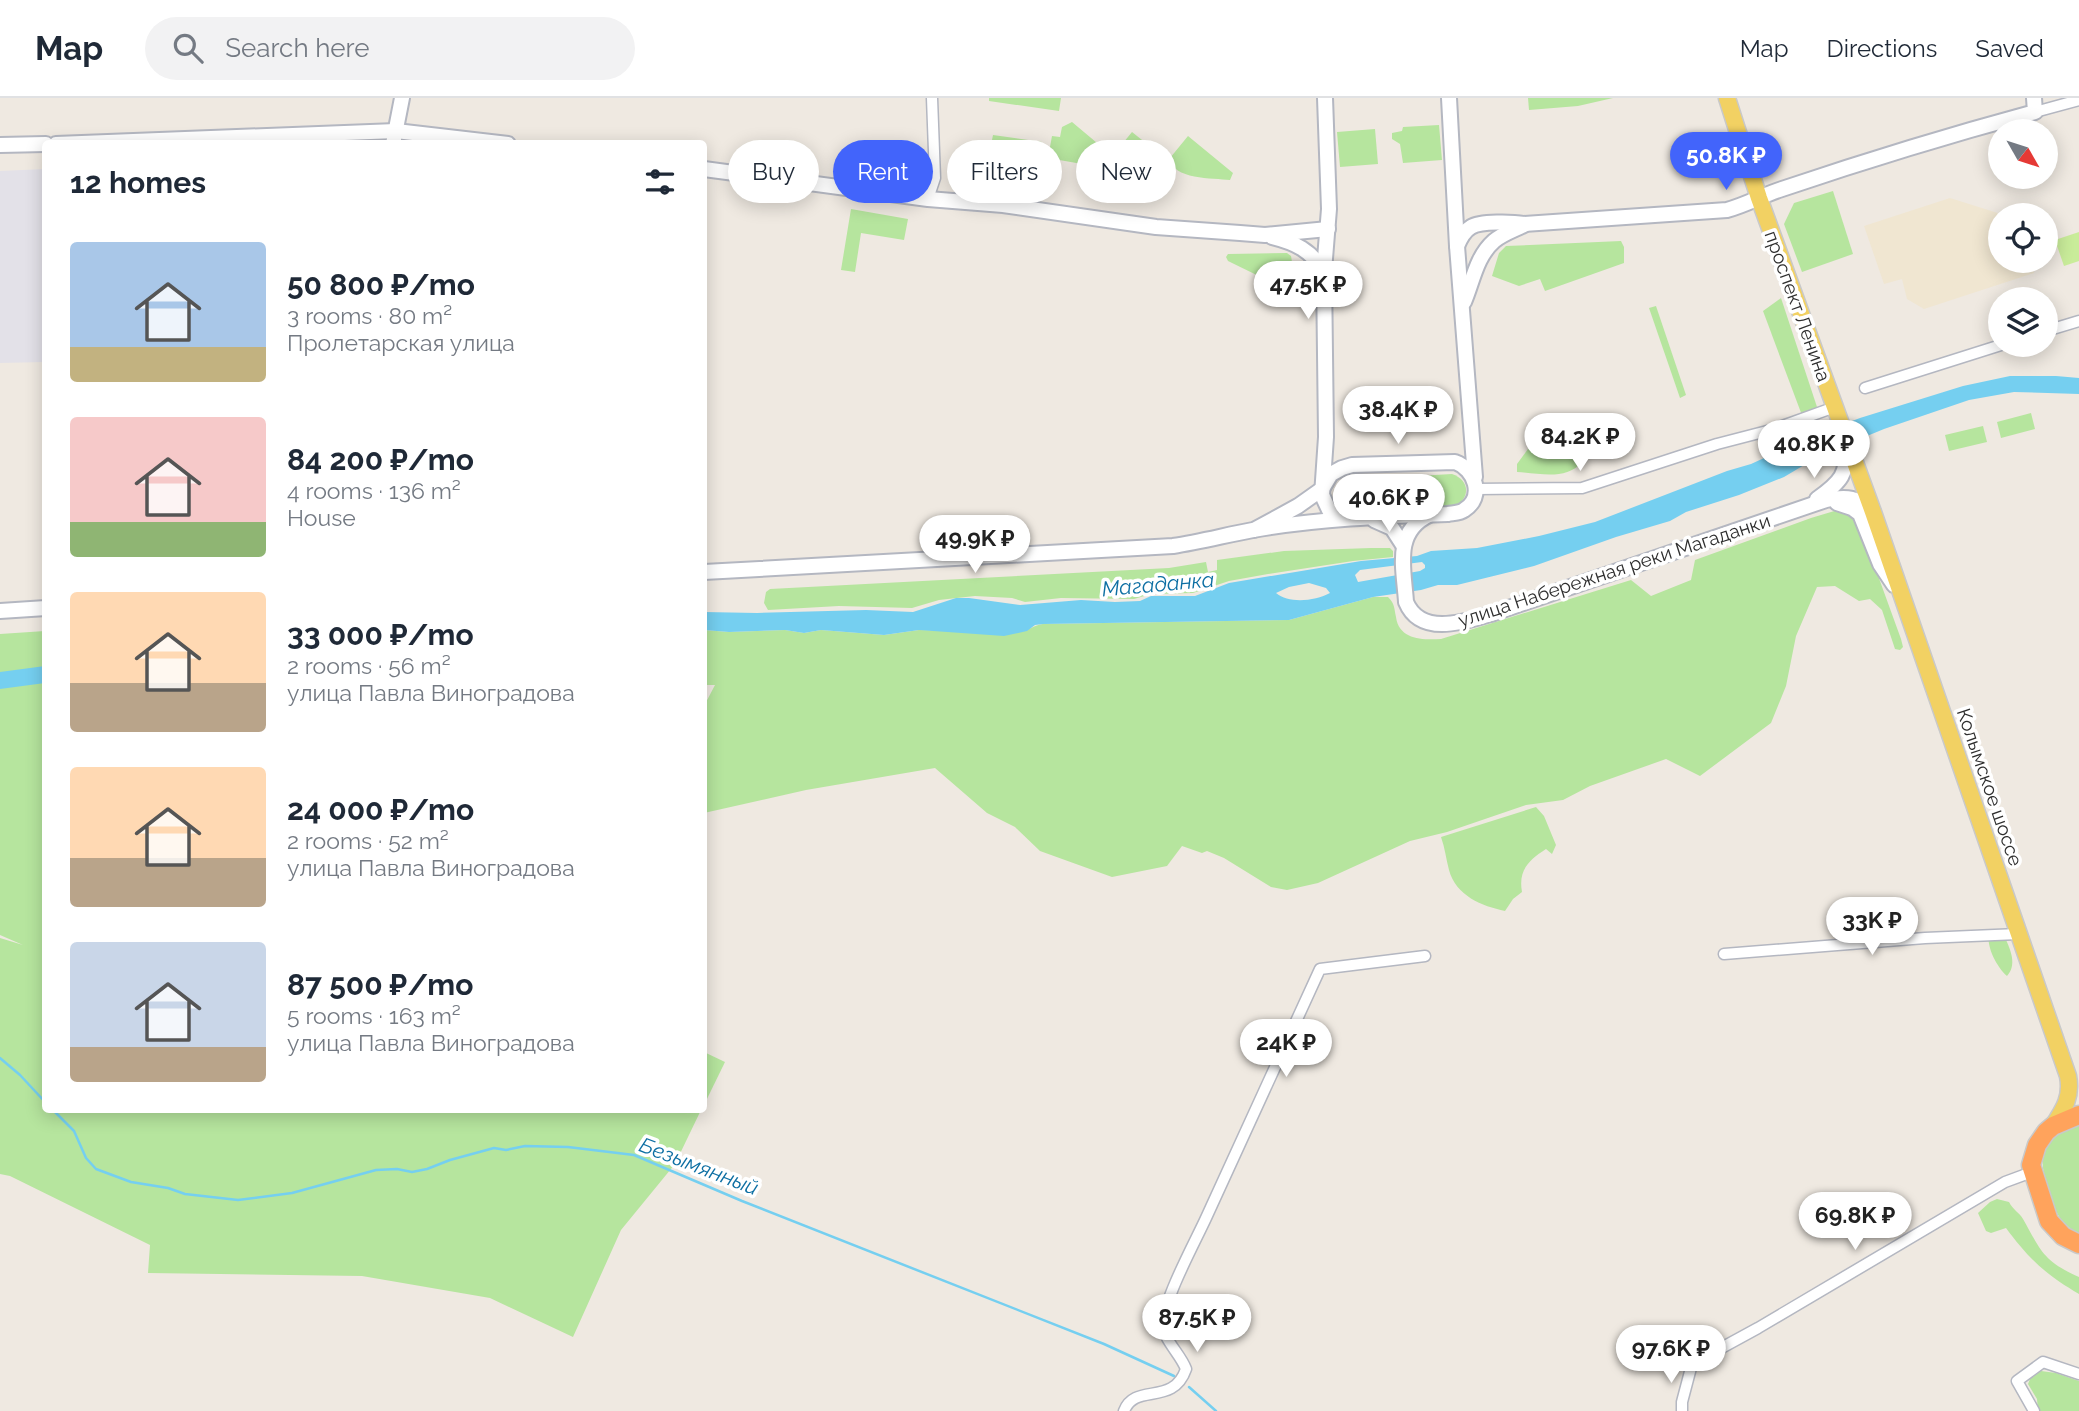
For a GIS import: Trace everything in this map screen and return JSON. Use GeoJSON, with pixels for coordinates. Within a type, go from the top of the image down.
{"type":"FeatureCollection","features":[{"type":"Feature","properties":{"kind":"highway"},"geometry":{"type":"LineString","coordinates":[[2053,1126],[2079,1115]]}},
{"type":"Feature","properties":{"kind":"highway","name":"Колымское шоссе"},"geometry":{"type":"LineString","coordinates":[[2032,1172],[2032,1158],[2037,1145],[2053,1126]]}},
{"type":"Feature","properties":{"kind":"highway"},"geometry":{"type":"LineString","coordinates":[[2032,1172],[2049,1221],[2063,1236],[2079,1244]]}},
{"type":"Feature","properties":{"kind":"main road","name":"проспект Ленина"},"geometry":{"type":"LineString","coordinates":[[1727,98],[1759,198],[1845,434],[1850,461],[1873,512]]}},
{"type":"Feature","properties":{"kind":"main road","name":"Колымское шоссе"},"geometry":{"type":"LineString","coordinates":[[1873,512],[2018,934],[2074,1081],[2067,1105],[2053,1126]]}},
{"type":"Feature","properties":{"kind":"street"},"geometry":{"type":"LineString","coordinates":[[395,137],[402,98]]}},
{"type":"Feature","properties":{"kind":"street"},"geometry":{"type":"LineString","coordinates":[[932,98],[933,184]]}},
{"type":"Feature","properties":{"kind":"street"},"geometry":{"type":"LineString","coordinates":[[1325,98],[1328,229],[1324,271],[1326,437],[1322,489],[1325,507],[1346,519]]}},
{"type":"Feature","properties":{"kind":"street"},"geometry":{"type":"LineString","coordinates":[[707,572],[1148,548],[1206,541],[1254,530],[1346,519],[1448,514],[1466,509],[1472,503],[1475,485],[1449,98]]}},
{"type":"Feature","properties":{"kind":"street"},"geometry":{"type":"LineString","coordinates":[[1456,210],[1463,219],[1477,224],[1524,224],[1716,211],[1744,205],[2035,105],[2079,100]]}},
{"type":"Feature","properties":{"kind":"street"},"geometry":{"type":"LineString","coordinates":[[250,140],[395,137],[443,140]]}},
{"type":"Feature","properties":{"kind":"street"},"geometry":{"type":"LineString","coordinates":[[0,145],[42,144]]}},
{"type":"Feature","properties":{"kind":"street"},"geometry":{"type":"LineString","coordinates":[[707,169],[833,186]]}},
{"type":"Feature","properties":{"kind":"street"},"geometry":{"type":"LineString","coordinates":[[933,199],[1069,213],[1156,227],[1265,235],[1328,229]]}},
{"type":"Feature","properties":{"kind":"street"},"geometry":{"type":"LineString","coordinates":[[1457,246],[1468,229],[1477,224]]}},
{"type":"Feature","properties":{"kind":"street"},"geometry":{"type":"LineString","coordinates":[[1462,306],[1475,270],[1487,249],[1499,237],[1524,224]]}},
{"type":"Feature","properties":{"kind":"street"},"geometry":{"type":"LineString","coordinates":[[1265,235],[1297,244],[1310,253],[1324,271]]}},
{"type":"Feature","properties":{"kind":"street"},"geometry":{"type":"LineString","coordinates":[[2058,327],[2079,321]]}},
{"type":"Feature","properties":{"kind":"street"},"geometry":{"type":"LineString","coordinates":[[1866,388],[1988,349]]}},
{"type":"Feature","properties":{"kind":"street"},"geometry":{"type":"LineString","coordinates":[[1475,485],[1582,488],[1717,444],[1836,410]]}},
{"type":"Feature","properties":{"kind":"street"},"geometry":{"type":"LineString","coordinates":[[1445,462],[1460,454],[1471,436]]}},
{"type":"Feature","properties":{"kind":"street"},"geometry":{"type":"LineString","coordinates":[[1326,437],[1335,454],[1352,465]]}},
{"type":"Feature","properties":{"kind":"street"},"geometry":{"type":"LineString","coordinates":[[1804,508],[1830,490],[1843,476],[1850,461]]}},
{"type":"Feature","properties":{"kind":"street"},"geometry":{"type":"LineString","coordinates":[[1254,530],[1285,514],[1322,489],[1331,474],[1352,465],[1455,462],[1467,468],[1475,485]]}},
{"type":"Feature","properties":{"kind":"street"},"geometry":{"type":"LineString","coordinates":[[1804,508],[1826,500],[1847,497],[1860,501],[1873,512]]}},
{"type":"Feature","properties":{"kind":"street"},"geometry":{"type":"LineString","coordinates":[[1804,508],[1836,503],[1848,505],[1857,511],[1863,518],[1880,564],[1905,603]]}},
{"type":"Feature","properties":{"kind":"street","name":"улица Набережная реки Магаданки"},"geometry":{"type":"LineString","coordinates":[[1403,545],[1406,603],[1412,613],[1424,622],[1463,622],[1804,508]]}},
{"type":"Feature","properties":{"kind":"street"},"geometry":{"type":"LineString","coordinates":[[1403,545],[1418,521],[1431,515]]}},
{"type":"Feature","properties":{"kind":"street"},"geometry":{"type":"LineString","coordinates":[[1361,518],[1382,521],[1390,526],[1403,545]]}},
{"type":"Feature","properties":{"kind":"street"},"geometry":{"type":"LineString","coordinates":[[0,611],[42,608]]}},
{"type":"Feature","properties":{"kind":"street"},"geometry":{"type":"LineString","coordinates":[[1724,954],[1925,938],[2018,934]]}},
{"type":"Feature","properties":{"kind":"street"},"geometry":{"type":"LineString","coordinates":[[1124,1411],[1130,1401],[1171,1390],[1184,1376],[1186,1369],[1183,1360],[1165,1334],[1165,1313],[1320,969],[1425,956]]}},
{"type":"Feature","properties":{"kind":"street"},"geometry":{"type":"LineString","coordinates":[[1682,1411],[1692,1364],[2005,1182],[2032,1172]]}},
{"type":"Feature","properties":{"kind":"street"},"geometry":{"type":"LineString","coordinates":[[2034,1411],[2017,1381],[2043,1363],[2079,1374]]}},
{"type":"Feature","properties":{"kind":"shaded area"},"geometry":{"type":"Polygon","coordinates":[[[42,169],[42,362],[0,363],[0,171],[42,169]]]}},
{"type":"Feature","properties":{"kind":"shaded area"},"geometry":{"type":"Polygon","coordinates":[[[1950,198],[1988,210],[1988,273],[2034,273],[1924,309],[1907,299],[1902,279],[1884,284],[1864,226],[1950,198]]]}},
{"type":"Feature","properties":{"kind":"green space"},"geometry":{"type":"Polygon","coordinates":[[[989,98],[1061,98],[1059,111],[989,101],[989,98]]]}},
{"type":"Feature","properties":{"kind":"green space"},"geometry":{"type":"Polygon","coordinates":[[[1528,98],[1613,98],[1578,106],[1529,110],[1528,98]]]}},
{"type":"Feature","properties":{"kind":"green space"},"geometry":{"type":"Polygon","coordinates":[[[1072,122],[1093,140],[1076,140],[1076,163],[1062,160],[1062,140],[1051,140],[1052,136],[1060,137],[1062,127],[1072,122]]]}},
{"type":"Feature","properties":{"kind":"green space"},"geometry":{"type":"Polygon","coordinates":[[[1439,125],[1442,160],[1403,163],[1400,144],[1392,139],[1392,133],[1402,131],[1403,127],[1439,125]]]}},
{"type":"Feature","properties":{"kind":"green space"},"geometry":{"type":"Polygon","coordinates":[[[1375,129],[1378,164],[1340,167],[1337,132],[1375,129]]]}},
{"type":"Feature","properties":{"kind":"green space"},"geometry":{"type":"Polygon","coordinates":[[[1132,132],[1142,140],[1126,140],[1132,132]]]}},
{"type":"Feature","properties":{"kind":"green space"},"geometry":{"type":"Polygon","coordinates":[[[993,135],[1028,140],[992,140],[993,135]]]}},
{"type":"Feature","properties":{"kind":"green space"},"geometry":{"type":"Polygon","coordinates":[[[1188,136],[1233,173],[1230,180],[1185,174],[1176,168],[1176,151],[1188,136]]]}},
{"type":"Feature","properties":{"kind":"green space"},"geometry":{"type":"Polygon","coordinates":[[[1833,191],[1853,254],[1802,272],[1784,224],[1794,203],[1833,191]]]}},
{"type":"Feature","properties":{"kind":"green space"},"geometry":{"type":"Polygon","coordinates":[[[851,209],[908,219],[904,240],[861,233],[855,272],[841,270],[851,209]]]}},
{"type":"Feature","properties":{"kind":"green space"},"geometry":{"type":"Polygon","coordinates":[[[2079,232],[2079,261],[2064,266],[2058,239],[2079,232]]]}},
{"type":"Feature","properties":{"kind":"green space"},"geometry":{"type":"Polygon","coordinates":[[[1621,241],[1624,247],[1624,263],[1545,291],[1540,279],[1519,286],[1492,276],[1499,253],[1506,246],[1621,241]]]}},
{"type":"Feature","properties":{"kind":"green space"},"geometry":{"type":"Polygon","coordinates":[[[1287,253],[1292,261],[1290,275],[1275,284],[1228,261],[1226,257],[1228,254],[1287,253]]]}},
{"type":"Feature","properties":{"kind":"green space"},"geometry":{"type":"Polygon","coordinates":[[[1781,298],[1819,413],[1803,418],[1763,311],[1781,298]]]}},
{"type":"Feature","properties":{"kind":"green space"},"geometry":{"type":"Polygon","coordinates":[[[1656,306],[1686,395],[1680,398],[1649,308],[1656,306]]]}},
{"type":"Feature","properties":{"kind":"green space"},"geometry":{"type":"Polygon","coordinates":[[[2031,413],[2035,429],[2001,438],[1997,422],[2031,413]]]}},
{"type":"Feature","properties":{"kind":"green space"},"geometry":{"type":"Polygon","coordinates":[[[1983,426],[1987,442],[1949,451],[1945,435],[1983,426]]]}},
{"type":"Feature","properties":{"kind":"green space"},"geometry":{"type":"Polygon","coordinates":[[[1541,431],[1582,462],[1576,468],[1560,474],[1517,472],[1517,464],[1541,431]]]}},
{"type":"Feature","properties":{"kind":"green space"},"geometry":{"type":"Polygon","coordinates":[[[1452,474],[1462,480],[1466,488],[1464,498],[1456,506],[1350,512],[1341,508],[1336,499],[1340,485],[1348,480],[1452,474]]]}},
{"type":"Feature","properties":{"kind":"green space"},"geometry":{"type":"Polygon","coordinates":[[[1841,509],[1856,515],[1901,639],[1903,647],[1900,650],[1895,649],[1882,610],[1870,599],[1859,601],[1835,586],[1817,587],[1796,636],[1786,686],[1771,723],[1700,776],[1666,759],[1590,786],[1563,800],[1526,805],[1447,832],[1410,841],[1318,883],[1287,890],[1271,887],[1224,858],[1182,846],[1167,866],[1112,877],[1040,851],[1015,827],[987,813],[935,768],[806,790],[707,812],[707,700],[715,685],[707,685],[707,630],[785,630],[804,633],[821,630],[884,635],[919,630],[1021,632],[1043,624],[1289,620],[1373,597],[1388,597],[1393,604],[1398,625],[1407,634],[1420,639],[1441,639],[1631,580],[1651,596],[1691,580],[1695,560],[1841,509]]]}},
{"type":"Feature","properties":{"kind":"green space"},"geometry":{"type":"Polygon","coordinates":[[[1390,548],[1393,557],[1229,581],[1193,593],[1151,594],[1134,599],[1061,598],[1025,602],[1012,598],[975,596],[939,600],[912,608],[839,606],[768,610],[764,603],[766,592],[770,589],[1169,568],[1206,562],[1208,572],[1217,570],[1217,560],[1284,551],[1390,548]]]}},
{"type":"Feature","properties":{"kind":"green space"},"geometry":{"type":"Polygon","coordinates":[[[42,631],[42,1113],[700,1113],[675,1164],[621,1230],[573,1337],[490,1298],[362,1276],[148,1273],[150,1245],[10,1176],[0,1174],[0,938],[23,945],[0,935],[0,634],[42,631]]]}},
{"type":"Feature","properties":{"kind":"green space"},"geometry":{"type":"Polygon","coordinates":[[[1536,807],[1544,816],[1556,845],[1552,854],[1546,849],[1526,866],[1521,884],[1522,892],[1505,911],[1479,903],[1457,887],[1449,870],[1441,837],[1536,807]]]}},
{"type":"Feature","properties":{"kind":"green space"},"geometry":{"type":"Polygon","coordinates":[[[2002,931],[2011,954],[2012,965],[2007,976],[1996,962],[1989,944],[1989,933],[2002,931]]]}},
{"type":"Feature","properties":{"kind":"green space"},"geometry":{"type":"Polygon","coordinates":[[[707,1053],[725,1062],[707,1099],[707,1053]]]}},
{"type":"Feature","properties":{"kind":"green space"},"geometry":{"type":"Polygon","coordinates":[[[2079,1120],[2079,1234],[2063,1222],[2057,1213],[2046,1181],[2043,1158],[2048,1141],[2079,1120]]]}},
{"type":"Feature","properties":{"kind":"green space"},"geometry":{"type":"Polygon","coordinates":[[[1997,1199],[2009,1202],[2050,1260],[2079,1277],[2079,1294],[2038,1265],[2006,1228],[1991,1233],[1986,1231],[1978,1213],[1997,1199]]]}},
{"type":"Feature","properties":{"kind":"green space"},"geometry":{"type":"Polygon","coordinates":[[[2041,1371],[2079,1381],[2079,1411],[2038,1411],[2037,1399],[2028,1384],[2030,1379],[2041,1371]]]}},
{"type":"Feature","properties":{"kind":"water"},"geometry":{"type":"Polygon","coordinates":[[[2010,376],[2079,378],[2079,394],[2014,392],[1969,400],[1884,429],[1821,455],[1784,477],[1739,495],[1534,566],[1457,585],[1438,585],[1373,597],[1289,620],[1043,624],[1004,636],[919,630],[884,635],[821,630],[804,633],[785,630],[707,630],[707,612],[913,612],[956,598],[1020,605],[1081,600],[1140,601],[1151,596],[1195,596],[1229,583],[1361,561],[1417,556],[1431,551],[1477,548],[1595,522],[1751,464],[1860,418],[1963,386],[2010,376]],[[1422,562],[1360,570],[1355,575],[1358,582],[1420,571],[1425,565],[1422,562]],[[1309,583],[1276,593],[1288,599],[1302,600],[1330,593],[1326,588],[1309,583]]]}},
{"type":"Feature","properties":{"kind":"water"},"geometry":{"type":"Polygon","coordinates":[[[42,666],[42,683],[0,689],[0,672],[42,666]]]}},
{"type":"Feature","properties":{"kind":"waterway","name":"Безымянный"},"geometry":{"type":"LineString","coordinates":[[0,1058],[42,1099]]}},
{"type":"Feature","properties":{"kind":"waterway","name":"Безымянный"},"geometry":{"type":"LineString","coordinates":[[56,1113],[74,1131],[86,1158],[96,1169],[131,1182],[168,1188],[185,1194],[238,1200],[292,1193],[376,1170],[397,1169],[412,1172],[427,1169],[494,1148],[506,1150],[525,1146],[568,1147],[634,1155],[742,1201],[1104,1344],[1174,1376]]}},
{"type":"Feature","properties":{"kind":"waterway","name":"Безымянный"},"geometry":{"type":"LineString","coordinates":[[1189,1387],[1216,1411]]}},
{"type":"Feature","properties":{"kind":"water label","name":"Магаданка"},"geometry":{"type":"Point","coordinates":[1158,584]}}]}
